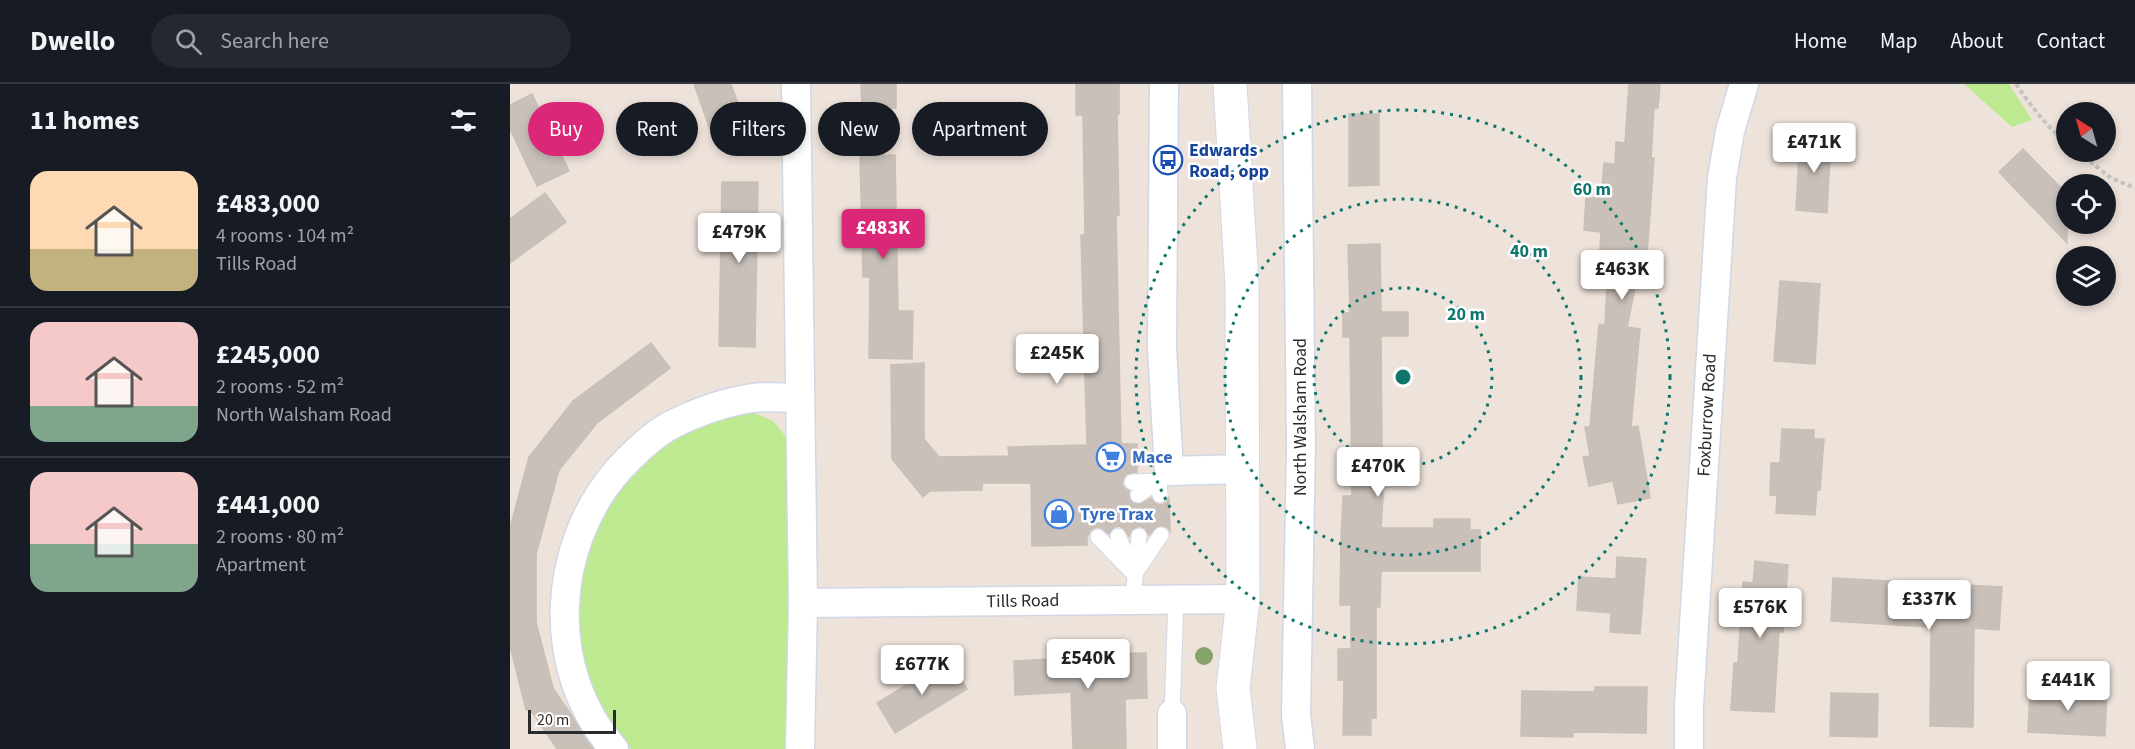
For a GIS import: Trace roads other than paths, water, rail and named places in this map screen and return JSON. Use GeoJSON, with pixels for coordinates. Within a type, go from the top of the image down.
{"type":"FeatureCollection","features":[{"type":"Feature","properties":{"kind":"main road"},"geometry":{"type":"LineString","coordinates":[[1230,84],[1242,285],[1243,598],[1233,688],[1240,749]]}},
{"type":"Feature","properties":{"kind":"main road"},"geometry":{"type":"LineString","coordinates":[[1243,598],[1258,715],[1251,749]]}},
{"type":"Feature","properties":{"kind":"street"},"geometry":{"type":"LineString","coordinates":[[796,84],[803,603],[800,749]]}},
{"type":"Feature","properties":{"kind":"street"},"geometry":{"type":"LineString","coordinates":[[1164,84],[1163,482],[1242,469]]}},
{"type":"Feature","properties":{"kind":"street","name":"North Walsham Road"},"geometry":{"type":"LineString","coordinates":[[1297,84],[1301,446],[1296,715],[1300,749]]}},
{"type":"Feature","properties":{"kind":"street","name":"Foxburrow Road"},"geometry":{"type":"LineString","coordinates":[[1689,749],[1690,694],[1722,178],[1730,131],[1744,84]]}},
{"type":"Feature","properties":{"kind":"street"},"geometry":{"type":"LineString","coordinates":[[614,749],[604,738],[582,699],[568,657],[563,612],[568,568],[582,525],[604,486],[634,453],[669,426],[711,408],[754,398],[799,398]]}},
{"type":"Feature","properties":{"kind":"street","name":"Tills Road"},"geometry":{"type":"LineString","coordinates":[[803,603],[1134,587],[1176,599],[1243,598]]}},
{"type":"Feature","properties":{"kind":"street"},"geometry":{"type":"LineString","coordinates":[[1172,714],[1172,749]]}},
{"type":"Feature","properties":{"kind":"lane"},"geometry":{"type":"LineString","coordinates":[[1135,489],[1163,482]]}},
{"type":"Feature","properties":{"kind":"lane"},"geometry":{"type":"LineString","coordinates":[[1134,587],[1161,535]]}},
{"type":"Feature","properties":{"kind":"lane"},"geometry":{"type":"LineString","coordinates":[[1118,536],[1134,587]]}},
{"type":"Feature","properties":{"kind":"lane"},"geometry":{"type":"LineString","coordinates":[[1134,587],[1139,536]]}},
{"type":"Feature","properties":{"kind":"lane"},"geometry":{"type":"LineString","coordinates":[[1098,537],[1134,587]]}},
{"type":"Feature","properties":{"kind":"lane"},"geometry":{"type":"LineString","coordinates":[[1172,714],[1176,599]]}},
{"type":"Feature","properties":{"kind":"place","name":"Edwards Road, opp"},"geometry":{"type":"Point","coordinates":[1168,160]}},
{"type":"Feature","properties":{"kind":"place","name":"Mace"},"geometry":{"type":"Point","coordinates":[1111,457]}},
{"type":"Feature","properties":{"kind":"place","name":"Tyre Trax"},"geometry":{"type":"Point","coordinates":[1059,514]}}]}
